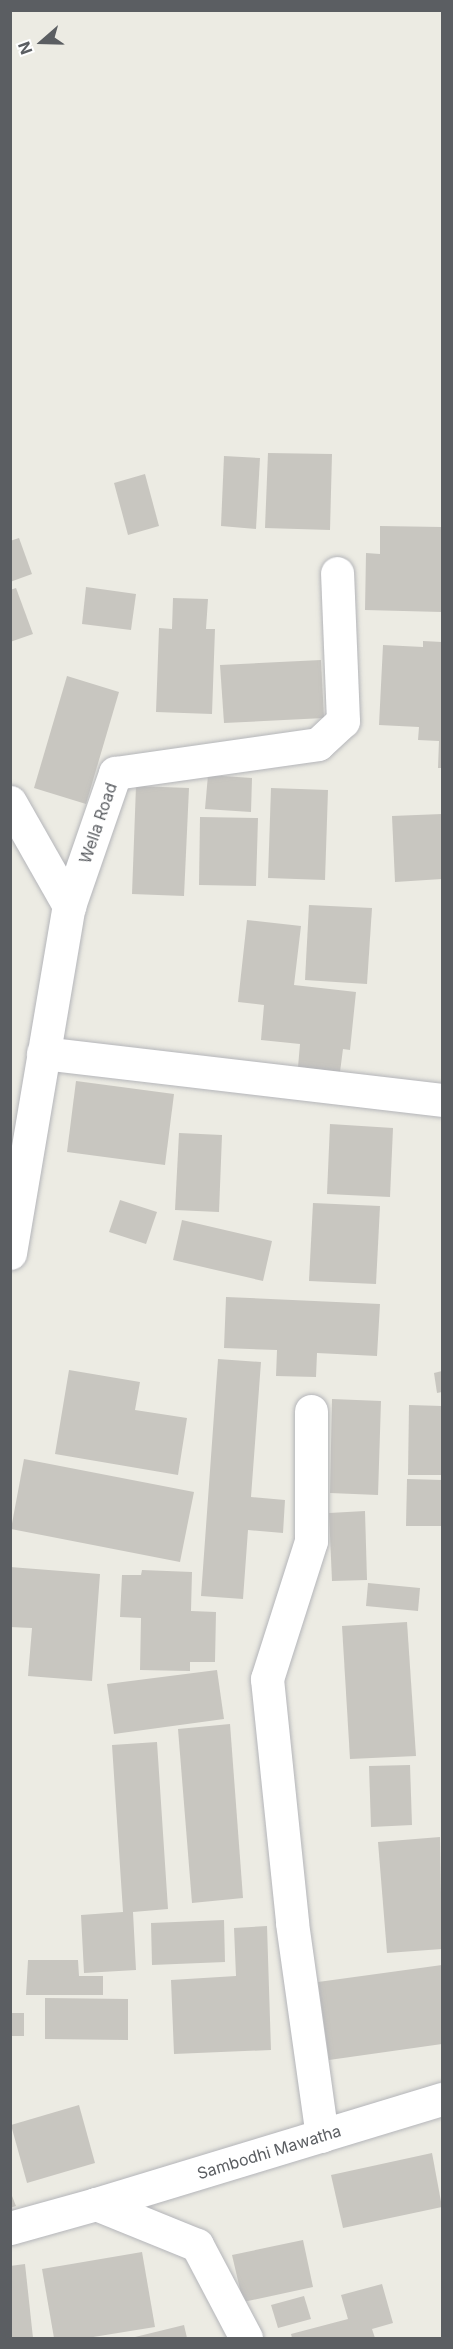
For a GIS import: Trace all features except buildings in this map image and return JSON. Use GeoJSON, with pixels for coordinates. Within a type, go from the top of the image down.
{"type":"FeatureCollection","features":[{"type":"Feature","properties":{"kind":"street","name":"Wella Road"},"geometry":{"type":"LineString","coordinates":[[10,1253],[20,1131],[43,1053],[69,906],[115,773],[318,744],[343,722],[337,573]]}},
{"type":"Feature","properties":{"kind":"street"},"geometry":{"type":"LineString","coordinates":[[10,802],[69,906]]}},
{"type":"Feature","properties":{"kind":"street"},"geometry":{"type":"LineString","coordinates":[[43,1053],[442,1100]]}},
{"type":"Feature","properties":{"kind":"street"},"geometry":{"type":"LineString","coordinates":[[311,1411],[311,1541],[267,1678],[292,1923],[322,2136]]}},
{"type":"Feature","properties":{"kind":"street","name":"Sambodhi Mawatha"},"geometry":{"type":"LineString","coordinates":[[10,2228],[442,2099]]}},
{"type":"Feature","properties":{"kind":"street"},"geometry":{"type":"LineString","coordinates":[[96,2204],[197,2245],[246,2338]]}}]}
